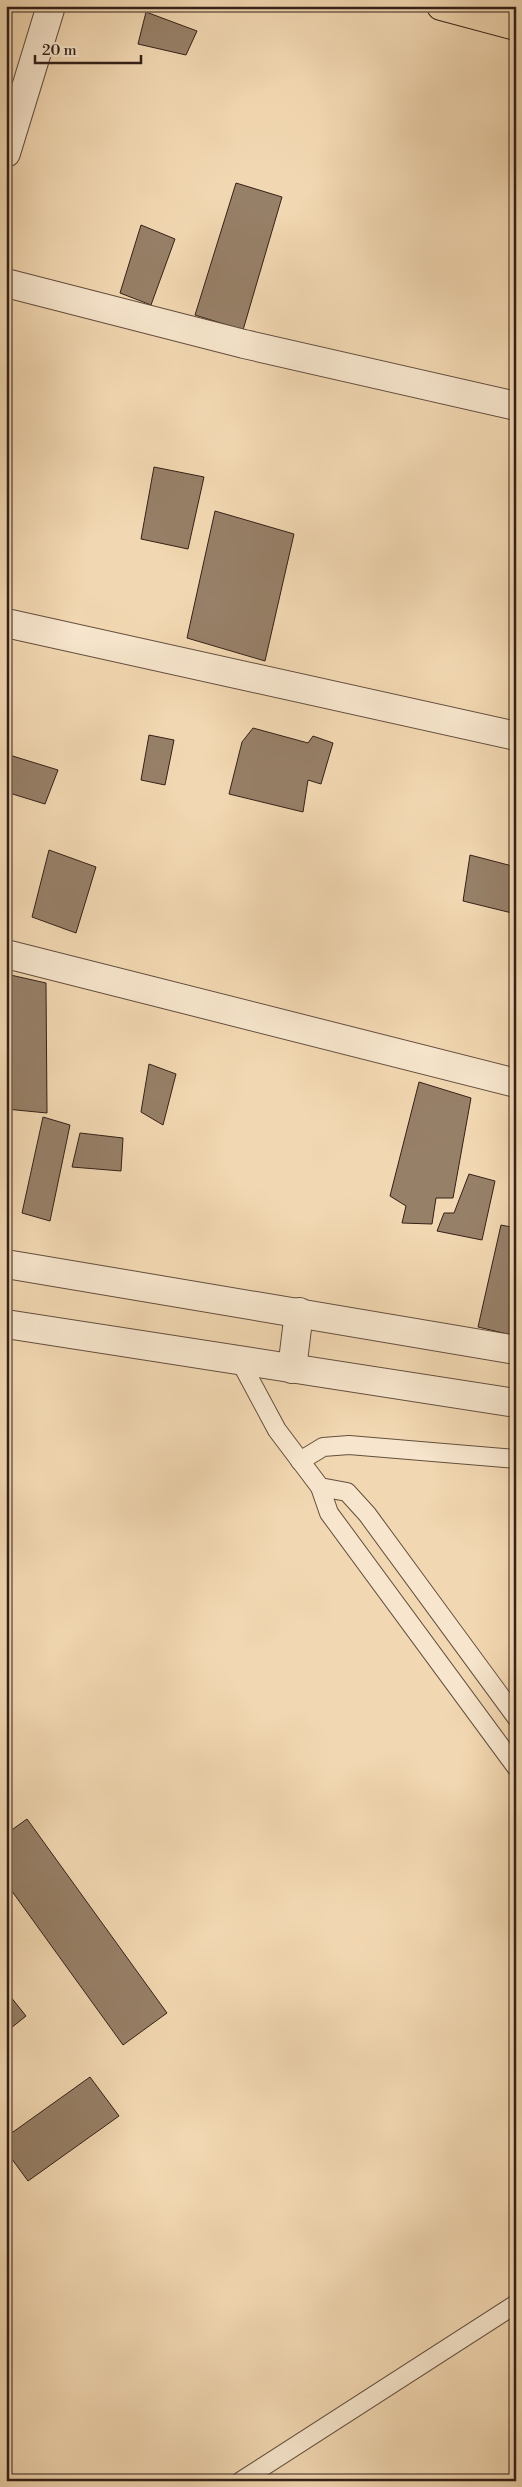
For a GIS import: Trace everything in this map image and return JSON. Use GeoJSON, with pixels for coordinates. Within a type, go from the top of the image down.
{"type":"FeatureCollection","features":[{"type":"Feature","properties":{"kind":"main road"},"geometry":{"type":"LineString","coordinates":[[441,6],[516,26]]}},
{"type":"Feature","properties":{"kind":"street"},"geometry":{"type":"LineString","coordinates":[[6,153],[51,6]]}},
{"type":"Feature","properties":{"kind":"street"},"geometry":{"type":"LineString","coordinates":[[6,283],[244,344],[516,406]]}},
{"type":"Feature","properties":{"kind":"street"},"geometry":{"type":"LineString","coordinates":[[6,623],[516,736]]}},
{"type":"Feature","properties":{"kind":"street"},"geometry":{"type":"LineString","coordinates":[[6,954],[516,1083]]}},
{"type":"Feature","properties":{"kind":"street"},"geometry":{"type":"LineString","coordinates":[[6,1264],[516,1350]]}},
{"type":"Feature","properties":{"kind":"street"},"geometry":{"type":"LineString","coordinates":[[292,1369],[299,1312]]}},
{"type":"Feature","properties":{"kind":"street"},"geometry":{"type":"LineString","coordinates":[[6,1324],[516,1403]]}},
{"type":"Feature","properties":{"kind":"lane"},"geometry":{"type":"LineString","coordinates":[[240,1361],[277,1430],[320,1487],[329,1512],[357,1553],[516,1767]]}},
{"type":"Feature","properties":{"kind":"lane"},"geometry":{"type":"LineString","coordinates":[[300,1461],[323,1448],[349,1445],[516,1459]]}},
{"type":"Feature","properties":{"kind":"lane"},"geometry":{"type":"LineString","coordinates":[[320,1487],[347,1492],[367,1514],[516,1717]]}},
{"type":"Feature","properties":{"kind":"lane"},"geometry":{"type":"LineString","coordinates":[[241,2481],[516,2304]]}},
{"type":"Feature","properties":{"kind":"building"},"geometry":{"type":"Polygon","coordinates":[[[146,12],[197,31],[186,55],[138,44],[146,12]]]}},
{"type":"Feature","properties":{"kind":"building"},"geometry":{"type":"Polygon","coordinates":[[[236,183],[282,197],[243,330],[195,315],[236,183]]]}},
{"type":"Feature","properties":{"kind":"building"},"geometry":{"type":"Polygon","coordinates":[[[141,225],[175,239],[151,305],[120,293],[141,225]]]}},
{"type":"Feature","properties":{"kind":"building"},"geometry":{"type":"Polygon","coordinates":[[[154,467],[204,477],[188,549],[141,539],[154,467]]]}},
{"type":"Feature","properties":{"kind":"building"},"geometry":{"type":"Polygon","coordinates":[[[215,511],[294,534],[265,661],[187,638],[215,511]]]}},
{"type":"Feature","properties":{"kind":"building"},"geometry":{"type":"Polygon","coordinates":[[[253,728],[308,743],[313,736],[333,743],[321,784],[308,780],[303,812],[229,794],[242,742],[253,728]]]}},
{"type":"Feature","properties":{"kind":"building"},"geometry":{"type":"Polygon","coordinates":[[[149,735],[174,740],[165,785],[141,780],[149,735]]]}},
{"type":"Feature","properties":{"kind":"building"},"geometry":{"type":"Polygon","coordinates":[[[6,754],[58,770],[45,804],[6,792],[6,754]]]}},
{"type":"Feature","properties":{"kind":"building"},"geometry":{"type":"Polygon","coordinates":[[[49,850],[96,867],[76,933],[32,917],[49,850]]]}},
{"type":"Feature","properties":{"kind":"building"},"geometry":{"type":"Polygon","coordinates":[[[470,855],[516,867],[516,914],[463,901],[470,855]]]}},
{"type":"Feature","properties":{"kind":"building"},"geometry":{"type":"Polygon","coordinates":[[[6,974],[46,983],[47,1113],[6,1109],[6,974]]]}},
{"type":"Feature","properties":{"kind":"building"},"geometry":{"type":"Polygon","coordinates":[[[149,1064],[176,1074],[163,1125],[141,1112],[149,1064]]]}},
{"type":"Feature","properties":{"kind":"building"},"geometry":{"type":"Polygon","coordinates":[[[419,1082],[471,1098],[453,1198],[436,1198],[432,1224],[402,1223],[406,1206],[390,1196],[419,1082]]]}},
{"type":"Feature","properties":{"kind":"building"},"geometry":{"type":"Polygon","coordinates":[[[43,1117],[70,1125],[50,1221],[22,1213],[43,1117]]]}},
{"type":"Feature","properties":{"kind":"building"},"geometry":{"type":"Polygon","coordinates":[[[80,1133],[123,1138],[121,1171],[72,1167],[80,1133]]]}},
{"type":"Feature","properties":{"kind":"building"},"geometry":{"type":"Polygon","coordinates":[[[469,1174],[495,1181],[482,1240],[437,1231],[444,1213],[454,1213],[469,1174]]]}},
{"type":"Feature","properties":{"kind":"building"},"geometry":{"type":"Polygon","coordinates":[[[501,1225],[516,1228],[516,1336],[478,1327],[501,1225]]]}},
{"type":"Feature","properties":{"kind":"building"},"geometry":{"type":"Polygon","coordinates":[[[27,1819],[167,2013],[123,2045],[6,1883],[6,1834],[27,1819]]]}},
{"type":"Feature","properties":{"kind":"building"},"geometry":{"type":"Polygon","coordinates":[[[6,1991],[26,2016],[6,2032],[6,1991]]]}},
{"type":"Feature","properties":{"kind":"building"},"geometry":{"type":"Polygon","coordinates":[[[90,2077],[119,2116],[28,2181],[6,2151],[6,2137],[90,2077]]]}}]}
